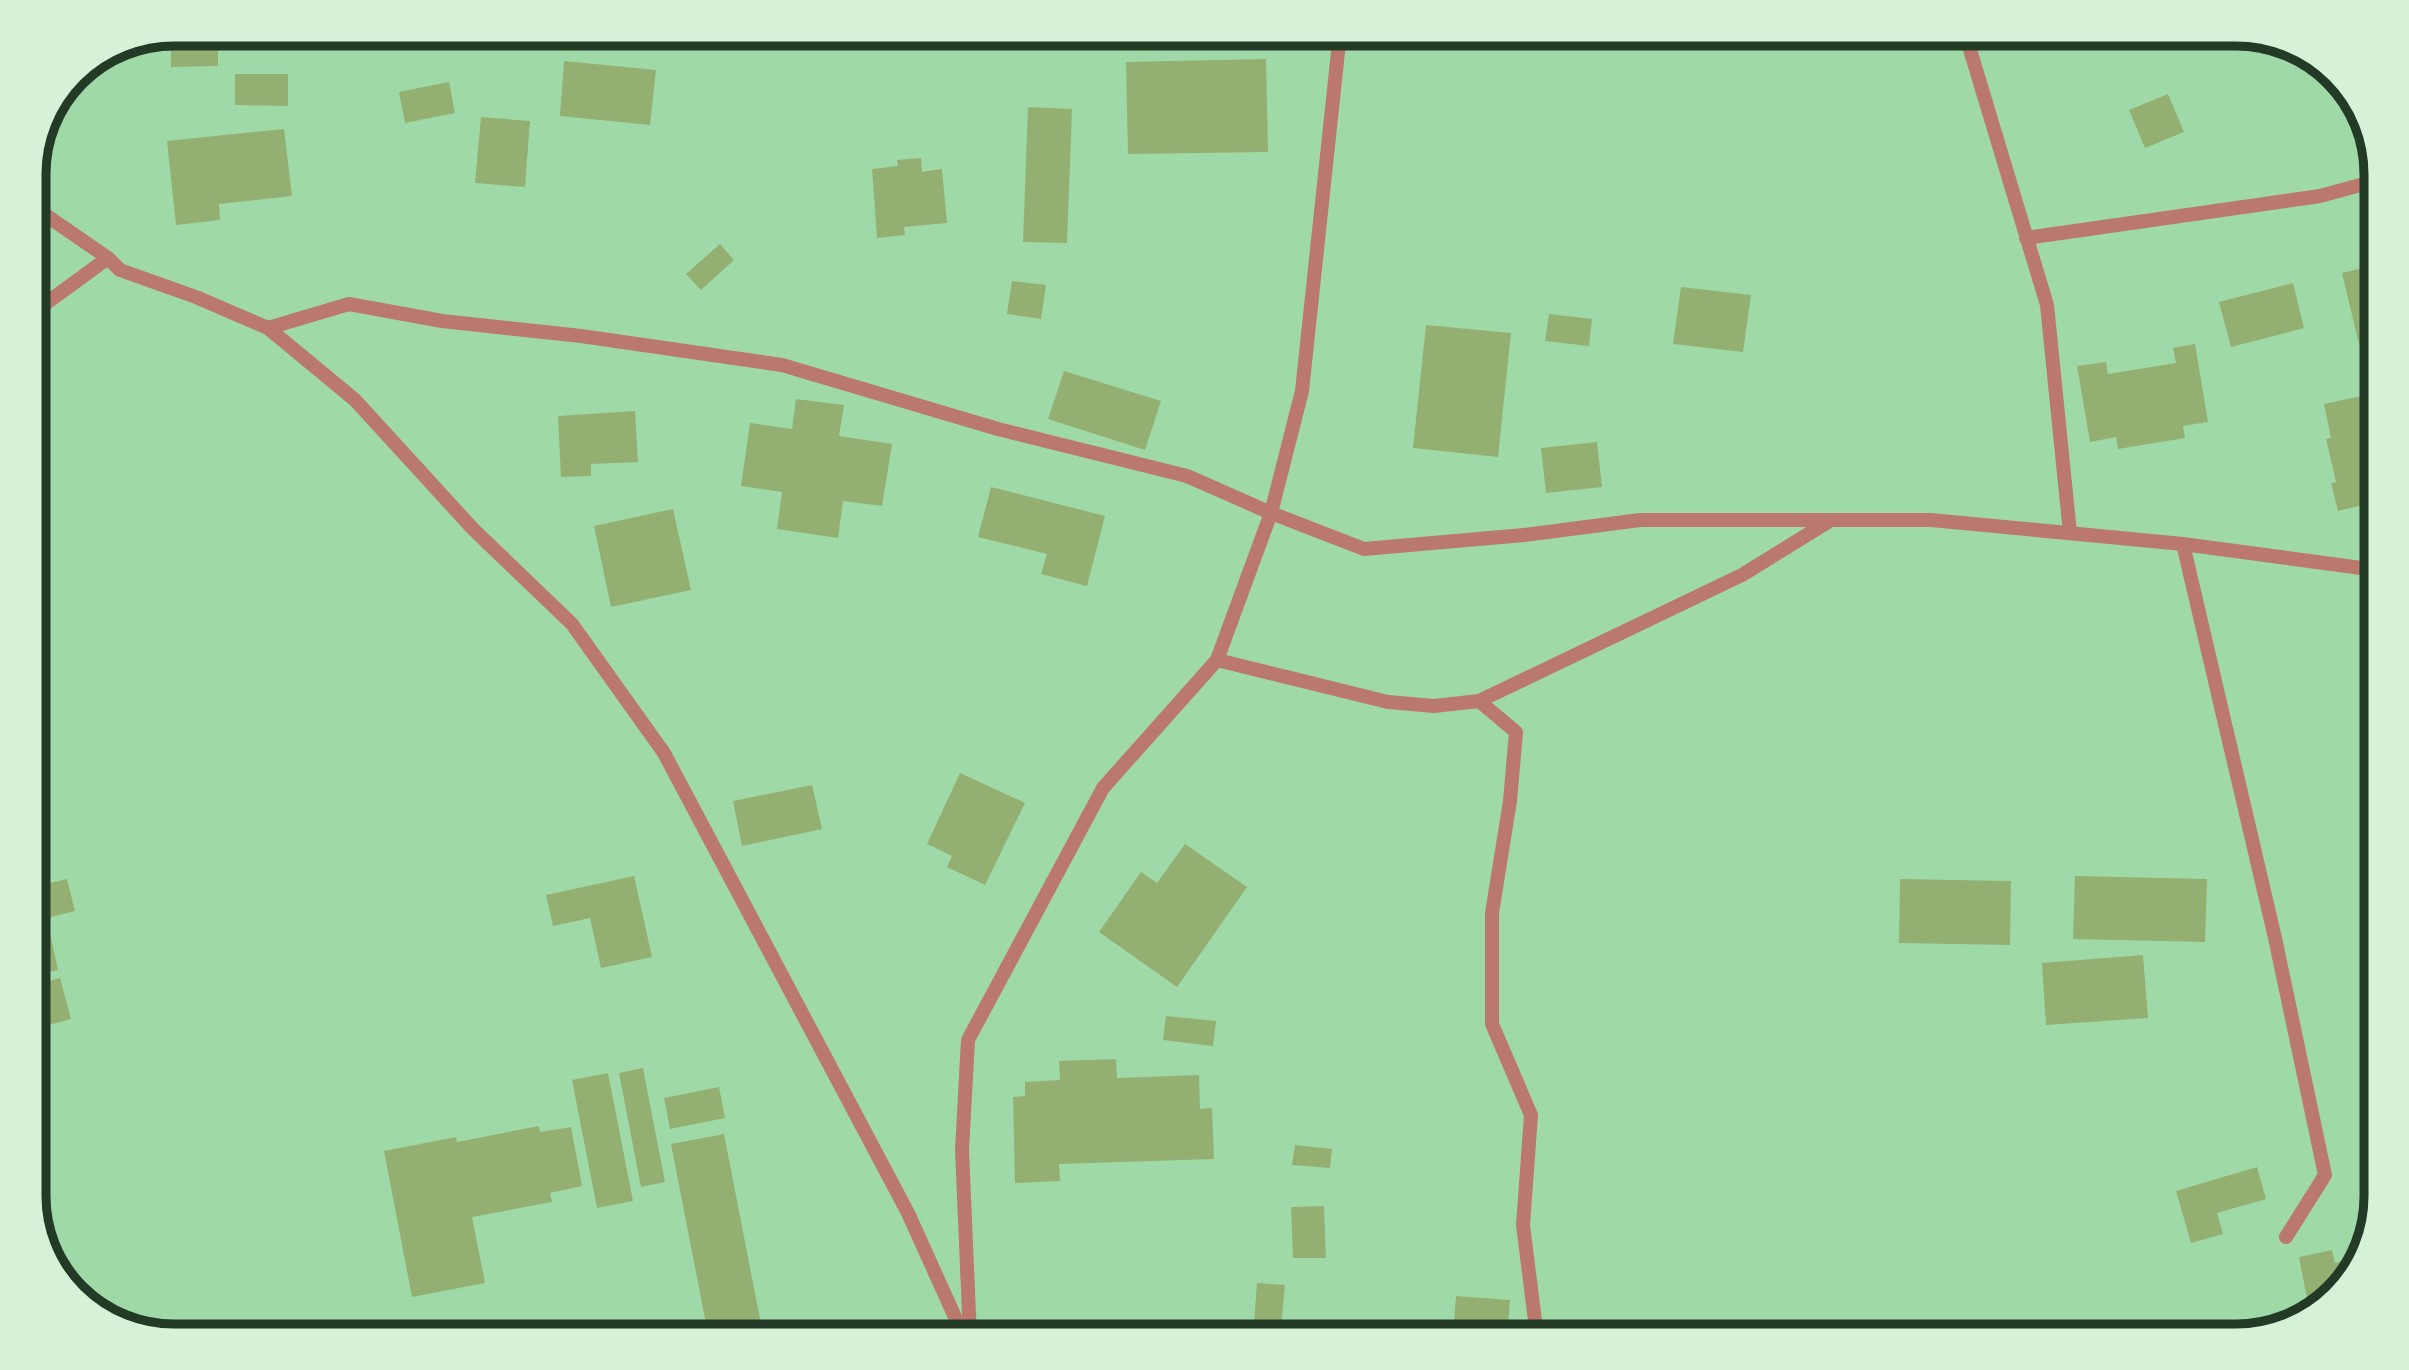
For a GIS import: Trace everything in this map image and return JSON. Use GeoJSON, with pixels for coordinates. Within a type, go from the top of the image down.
{"type":"FeatureCollection","features":[{"type":"Feature","properties":{"kind":"street"},"geometry":{"type":"LineString","coordinates":[[969,1324],[962,1150],[968,1040],[1102,788],[1217,660],[1271,513],[1302,391],[1339,46]]}},
{"type":"Feature","properties":{"kind":"street"},"geometry":{"type":"LineString","coordinates":[[1969,46],[2047,305],[2070,533]]}},
{"type":"Feature","properties":{"kind":"street"},"geometry":{"type":"LineString","coordinates":[[2026,237],[2320,196],[2363,184]]}},
{"type":"Feature","properties":{"kind":"street"},"geometry":{"type":"LineString","coordinates":[[46,215],[108,258],[120,270],[196,297],[268,328],[355,400],[473,529],[572,624],[664,753],[908,1213],[958,1324]]}},
{"type":"Feature","properties":{"kind":"street"},"geometry":{"type":"LineString","coordinates":[[46,303],[108,258]]}},
{"type":"Feature","properties":{"kind":"street"},"geometry":{"type":"LineString","coordinates":[[268,328],[349,304],[442,321],[581,336],[782,365],[998,429],[1187,476],[1271,513],[1364,549],[1524,535],[1640,520],[1931,520],[2183,544],[2363,568]]}},
{"type":"Feature","properties":{"kind":"street"},"geometry":{"type":"LineString","coordinates":[[1217,660],[1388,702],[1434,706],[1479,701],[1742,575],[1832,519]]}},
{"type":"Feature","properties":{"kind":"street"},"geometry":{"type":"LineString","coordinates":[[2183,544],[2275,938],[2325,1175],[2286,1237]]}},
{"type":"Feature","properties":{"kind":"street"},"geometry":{"type":"LineString","coordinates":[[1479,701],[1516,732],[1510,801],[1492,913],[1492,1024],[1531,1115],[1523,1225],[1535,1324]]}},
{"type":"Feature","properties":{"kind":"building"},"geometry":{"type":"Polygon","coordinates":[[[171,46],[218,46],[218,66],[171,67],[171,46]]]}},
{"type":"Feature","properties":{"kind":"building"},"geometry":{"type":"Polygon","coordinates":[[[1266,59],[1268,152],[1128,154],[1126,62],[1266,59]]]}},
{"type":"Feature","properties":{"kind":"building"},"geometry":{"type":"Polygon","coordinates":[[[564,61],[656,70],[650,125],[560,116],[564,61]]]}},
{"type":"Feature","properties":{"kind":"building"},"geometry":{"type":"Polygon","coordinates":[[[235,74],[288,74],[288,106],[235,105],[235,74]]]}},
{"type":"Feature","properties":{"kind":"building"},"geometry":{"type":"Polygon","coordinates":[[[449,82],[455,113],[405,123],[399,92],[449,82]]]}},
{"type":"Feature","properties":{"kind":"building"},"geometry":{"type":"Polygon","coordinates":[[[2168,94],[2184,132],[2145,148],[2129,110],[2168,94]]]}},
{"type":"Feature","properties":{"kind":"building"},"geometry":{"type":"Polygon","coordinates":[[[1028,107],[1072,109],[1067,243],[1023,242],[1028,107]]]}},
{"type":"Feature","properties":{"kind":"building"},"geometry":{"type":"Polygon","coordinates":[[[481,117],[530,121],[525,187],[475,183],[481,117]]]}},
{"type":"Feature","properties":{"kind":"building"},"geometry":{"type":"Polygon","coordinates":[[[284,129],[292,196],[219,204],[220,220],[176,225],[167,141],[284,129]]]}},
{"type":"Feature","properties":{"kind":"building"},"geometry":{"type":"Polygon","coordinates":[[[921,158],[922,172],[942,169],[947,223],[904,227],[905,235],[877,238],[872,169],[898,166],[897,160],[921,158]]]}},
{"type":"Feature","properties":{"kind":"building"},"geometry":{"type":"Polygon","coordinates":[[[720,244],[734,260],[701,290],[686,274],[720,244]]]}},
{"type":"Feature","properties":{"kind":"building"},"geometry":{"type":"Polygon","coordinates":[[[2363,268],[2363,343],[2359,344],[2342,273],[2363,268]]]}},
{"type":"Feature","properties":{"kind":"building"},"geometry":{"type":"Polygon","coordinates":[[[1012,281],[1046,285],[1041,319],[1007,314],[1012,281]]]}},
{"type":"Feature","properties":{"kind":"building"},"geometry":{"type":"Polygon","coordinates":[[[2293,283],[2304,328],[2231,347],[2219,302],[2293,283]]]}},
{"type":"Feature","properties":{"kind":"building"},"geometry":{"type":"Polygon","coordinates":[[[1681,287],[1751,295],[1743,352],[1673,344],[1681,287]]]}},
{"type":"Feature","properties":{"kind":"building"},"geometry":{"type":"Polygon","coordinates":[[[1549,314],[1592,319],[1589,346],[1545,341],[1549,314]]]}},
{"type":"Feature","properties":{"kind":"building"},"geometry":{"type":"Polygon","coordinates":[[[1426,325],[1511,333],[1498,457],[1413,448],[1426,325]]]}},
{"type":"Feature","properties":{"kind":"building"},"geometry":{"type":"Polygon","coordinates":[[[2195,344],[2208,422],[2183,426],[2185,438],[2118,449],[2116,437],[2090,442],[2077,366],[2106,362],[2108,374],[2176,363],[2173,348],[2195,344]]]}},
{"type":"Feature","properties":{"kind":"building"},"geometry":{"type":"Polygon","coordinates":[[[1064,371],[1161,401],[1145,450],[1048,419],[1064,371]]]}},
{"type":"Feature","properties":{"kind":"building"},"geometry":{"type":"Polygon","coordinates":[[[2363,396],[2363,505],[2338,511],[2331,483],[2336,482],[2326,439],[2331,438],[2324,404],[2363,396]]]}},
{"type":"Feature","properties":{"kind":"building"},"geometry":{"type":"Polygon","coordinates":[[[796,399],[844,405],[839,436],[892,444],[882,506],[843,501],[838,538],[777,529],[782,492],[741,486],[750,423],[792,429],[796,399]]]}},
{"type":"Feature","properties":{"kind":"building"},"geometry":{"type":"Polygon","coordinates":[[[635,411],[638,462],[591,464],[591,476],[561,477],[558,416],[635,411]]]}},
{"type":"Feature","properties":{"kind":"building"},"geometry":{"type":"Polygon","coordinates":[[[1597,442],[1602,487],[1546,493],[1541,448],[1597,442]]]}},
{"type":"Feature","properties":{"kind":"building"},"geometry":{"type":"Polygon","coordinates":[[[991,487],[1105,516],[1087,586],[1041,574],[1047,554],[978,537],[991,487]]]}},
{"type":"Feature","properties":{"kind":"building"},"geometry":{"type":"Polygon","coordinates":[[[673,509],[691,590],[611,607],[594,526],[673,509]]]}},
{"type":"Feature","properties":{"kind":"building"},"geometry":{"type":"Polygon","coordinates":[[[960,773],[1025,803],[985,885],[947,867],[952,856],[927,844],[960,773]]]}},
{"type":"Feature","properties":{"kind":"building"},"geometry":{"type":"Polygon","coordinates":[[[812,785],[822,829],[742,846],[733,801],[812,785]]]}},
{"type":"Feature","properties":{"kind":"building"},"geometry":{"type":"Polygon","coordinates":[[[1185,844],[1247,887],[1177,987],[1099,932],[1141,872],[1157,883],[1185,844]]]}},
{"type":"Feature","properties":{"kind":"building"},"geometry":{"type":"Polygon","coordinates":[[[634,876],[652,957],[601,968],[590,918],[553,926],[546,895],[634,876]]]}},
{"type":"Feature","properties":{"kind":"building"},"geometry":{"type":"Polygon","coordinates":[[[2075,876],[2207,879],[2205,942],[2073,939],[2075,876]]]}},
{"type":"Feature","properties":{"kind":"building"},"geometry":{"type":"Polygon","coordinates":[[[67,879],[75,911],[46,918],[46,884],[67,879]]]}},
{"type":"Feature","properties":{"kind":"building"},"geometry":{"type":"Polygon","coordinates":[[[1900,879],[2011,881],[2010,945],[1899,943],[1900,879]]]}},
{"type":"Feature","properties":{"kind":"building"},"geometry":{"type":"Polygon","coordinates":[[[46,924],[58,970],[46,972],[46,924]]]}},
{"type":"Feature","properties":{"kind":"building"},"geometry":{"type":"Polygon","coordinates":[[[2143,955],[2148,1018],[2046,1025],[2042,963],[2143,955]]]}},
{"type":"Feature","properties":{"kind":"building"},"geometry":{"type":"Polygon","coordinates":[[[60,978],[71,1019],[46,1026],[46,982],[60,978]]]}},
{"type":"Feature","properties":{"kind":"building"},"geometry":{"type":"Polygon","coordinates":[[[1166,1016],[1216,1021],[1213,1046],[1163,1040],[1166,1016]]]}},
{"type":"Feature","properties":{"kind":"building"},"geometry":{"type":"Polygon","coordinates":[[[1116,1059],[1117,1078],[1199,1075],[1200,1109],[1212,1108],[1214,1159],[1059,1164],[1060,1181],[1015,1183],[1013,1097],[1025,1096],[1025,1082],[1060,1080],[1059,1061],[1116,1059]]]}},
{"type":"Feature","properties":{"kind":"building"},"geometry":{"type":"Polygon","coordinates":[[[643,1068],[665,1182],[641,1187],[619,1073],[643,1068]]]}},
{"type":"Feature","properties":{"kind":"building"},"geometry":{"type":"Polygon","coordinates":[[[608,1073],[633,1201],[597,1208],[572,1080],[608,1073]]]}},
{"type":"Feature","properties":{"kind":"building"},"geometry":{"type":"Polygon","coordinates":[[[719,1087],[725,1118],[670,1129],[664,1098],[719,1087]]]}},
{"type":"Feature","properties":{"kind":"building"},"geometry":{"type":"Polygon","coordinates":[[[539,1126],[540,1132],[571,1127],[582,1186],[550,1193],[552,1202],[472,1217],[485,1283],[412,1297],[384,1151],[456,1137],[457,1142],[539,1126]]]}},
{"type":"Feature","properties":{"kind":"building"},"geometry":{"type":"Polygon","coordinates":[[[724,1134],[761,1324],[706,1324],[671,1144],[724,1134]]]}},
{"type":"Feature","properties":{"kind":"building"},"geometry":{"type":"Polygon","coordinates":[[[1295,1145],[1332,1149],[1330,1168],[1292,1165],[1295,1145]]]}},
{"type":"Feature","properties":{"kind":"building"},"geometry":{"type":"Polygon","coordinates":[[[2257,1167],[2266,1199],[2217,1213],[2223,1234],[2191,1243],[2176,1191],[2257,1167]]]}},
{"type":"Feature","properties":{"kind":"building"},"geometry":{"type":"Polygon","coordinates":[[[1324,1206],[1326,1258],[1293,1258],[1291,1207],[1324,1206]]]}},
{"type":"Feature","properties":{"kind":"building"},"geometry":{"type":"Polygon","coordinates":[[[2332,1250],[2335,1263],[2346,1260],[2326,1287],[2308,1302],[2299,1257],[2332,1250]]]}},
{"type":"Feature","properties":{"kind":"building"},"geometry":{"type":"Polygon","coordinates":[[[1257,1283],[1285,1285],[1281,1324],[1254,1324],[1257,1283]]]}},
{"type":"Feature","properties":{"kind":"building"},"geometry":{"type":"Polygon","coordinates":[[[1456,1296],[1510,1300],[1508,1324],[1454,1324],[1456,1296]]]}}]}
